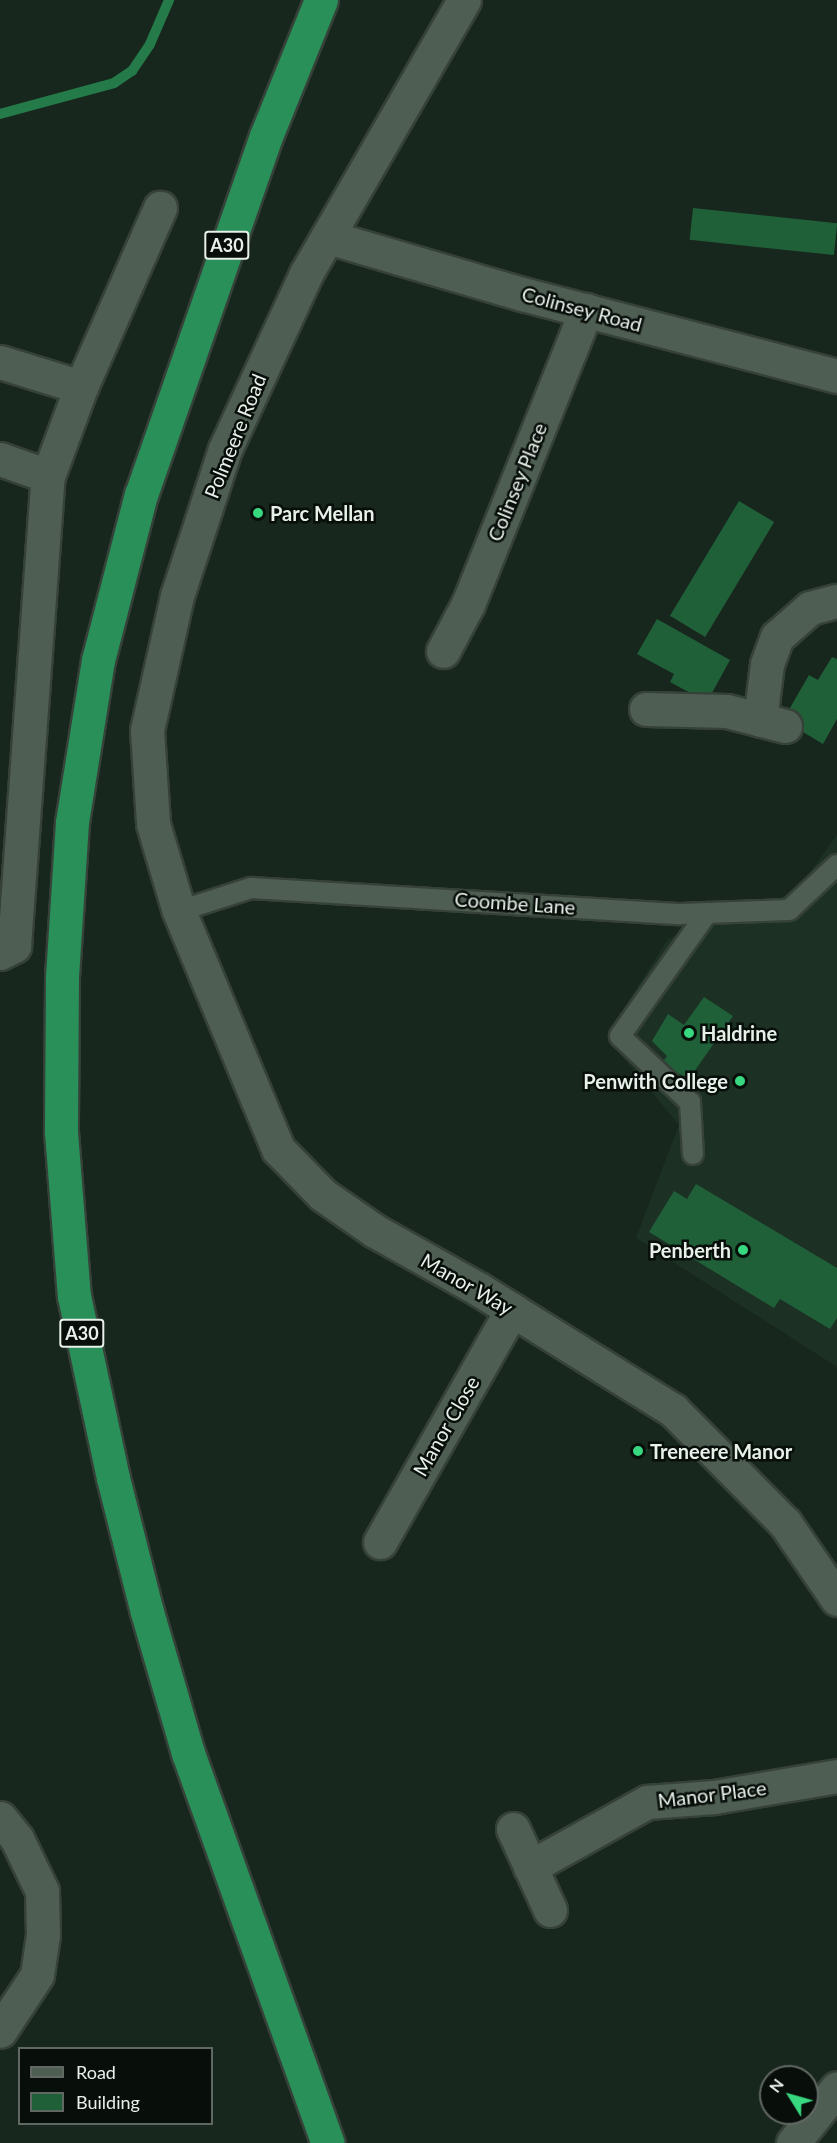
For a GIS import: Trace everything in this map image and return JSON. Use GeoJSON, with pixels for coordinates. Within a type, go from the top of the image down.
{"type":"FeatureCollection","features":[{"type":"Feature","properties":{"kind":"highway","name":"A30"},"geometry":{"type":"LineString","coordinates":[[321,0],[266,136],[149,471],[98,660],[72,822],[62,978],[61,1132],[74,1296],[113,1478],[147,1612],[188,1753],[328,2143]]}},
{"type":"Feature","properties":{"kind":"street","name":"Polmeere Road"},"geometry":{"type":"LineString","coordinates":[[179,911],[153,824],[147,730],[174,607],[225,449],[328,237],[464,0]]}},
{"type":"Feature","properties":{"kind":"street"},"geometry":{"type":"LineString","coordinates":[[7,950],[48,476],[81,387],[160,208]]}},
{"type":"Feature","properties":{"kind":"street","name":"Colinsey Road"},"geometry":{"type":"LineString","coordinates":[[328,237],[586,310],[837,376]]}},
{"type":"Feature","properties":{"kind":"street","name":"Colinsey Place"},"geometry":{"type":"LineString","coordinates":[[443,651],[468,604],[586,310]]}},
{"type":"Feature","properties":{"kind":"street"},"geometry":{"type":"LineString","coordinates":[[0,362],[81,387]]}},
{"type":"Feature","properties":{"kind":"street"},"geometry":{"type":"LineString","coordinates":[[0,459],[48,476]]}},
{"type":"Feature","properties":{"kind":"street"},"geometry":{"type":"LineString","coordinates":[[646,709],[727,711],[773,723],[767,664],[777,637],[810,608],[837,601]]}},
{"type":"Feature","properties":{"kind":"street","name":"Manor Way"},"geometry":{"type":"LineString","coordinates":[[179,911],[278,1149],[331,1201],[375,1231],[513,1310],[673,1410],[785,1524],[837,1599]]}},
{"type":"Feature","properties":{"kind":"street","name":"Manor Close"},"geometry":{"type":"LineString","coordinates":[[380,1542],[513,1310]]}},
{"type":"Feature","properties":{"kind":"street","name":"Manor Place"},"geometry":{"type":"LineString","coordinates":[[530,1867],[646,1802],[714,1797],[837,1776]]}},
{"type":"Feature","properties":{"kind":"street"},"geometry":{"type":"LineString","coordinates":[[0,1818],[17,1839],[42,1891],[43,1935],[37,1975],[0,2031]]}},
{"type":"Feature","properties":{"kind":"street"},"geometry":{"type":"LineString","coordinates":[[513,1830],[550,1910]]}},
{"type":"Feature","properties":{"kind":"street"},"geometry":{"type":"LineString","coordinates":[[793,2143],[837,2088]]}},
{"type":"Feature","properties":{"kind":"lane","name":"Coombe Lane"},"geometry":{"type":"LineString","coordinates":[[179,911],[251,888],[707,913],[789,910],[837,865]]}},
{"type":"Feature","properties":{"kind":"lane"},"geometry":{"type":"LineString","coordinates":[[693,1154],[690,1102],[620,1036],[707,913]]}},
{"type":"Feature","properties":{"kind":"shaded area","name":"Penwith College"},"geometry":{"type":"Polygon","coordinates":[[[837,835],[837,1367],[636,1238],[679,1125],[606,1037],[668,939],[796,892],[837,835]]]}},
{"type":"Feature","properties":{"kind":"building"},"geometry":{"type":"Polygon","coordinates":[[[693,208],[837,223],[834,255],[690,240],[693,208]]]}},
{"type":"Feature","properties":{"kind":"building"},"geometry":{"type":"Polygon","coordinates":[[[739,501],[774,522],[705,637],[670,616],[739,501]]]}},
{"type":"Feature","properties":{"kind":"building"},"geometry":{"type":"Polygon","coordinates":[[[657,619],[730,660],[707,702],[670,682],[674,674],[637,654],[657,619]]]}},
{"type":"Feature","properties":{"kind":"building"},"geometry":{"type":"Polygon","coordinates":[[[832,657],[837,659],[837,719],[823,744],[783,720],[809,675],[818,680],[832,657]]]}},
{"type":"Feature","properties":{"kind":"building","name":"Haldrine"},"geometry":{"type":"Polygon","coordinates":[[[704,997],[733,1016],[689,1079],[661,1064],[667,1056],[652,1041],[668,1014],[684,1025],[704,997]]]}},
{"type":"Feature","properties":{"kind":"building","name":"Penberth"},"geometry":{"type":"Polygon","coordinates":[[[696,1184],[837,1268],[837,1318],[830,1329],[780,1299],[774,1308],[649,1232],[674,1191],[687,1199],[696,1184]]]}},
{"type":"Feature","properties":{"kind":"building","name":"Treneere Manor"},"geometry":{"type":"Polygon","coordinates":[[[635,1443],[647,1450],[643,1458],[630,1451],[635,1443]]]}},
{"type":"Feature","properties":{"kind":"waterway"},"geometry":{"type":"LineString","coordinates":[[0,114],[114,83],[132,71],[150,44],[169,0]]}},
{"type":"Feature","properties":{"kind":"place","name":"Parc Mellan"},"geometry":{"type":"Point","coordinates":[258,513]}},
{"type":"Feature","properties":{"kind":"place","name":"Haldrine"},"geometry":{"type":"Point","coordinates":[689,1033]}},
{"type":"Feature","properties":{"kind":"place","name":"Penwith College"},"geometry":{"type":"Point","coordinates":[740,1081]}},
{"type":"Feature","properties":{"kind":"place","name":"Penberth"},"geometry":{"type":"Point","coordinates":[743,1250]}},
{"type":"Feature","properties":{"kind":"place","name":"Treneere Manor"},"geometry":{"type":"Point","coordinates":[638,1451]}}]}
